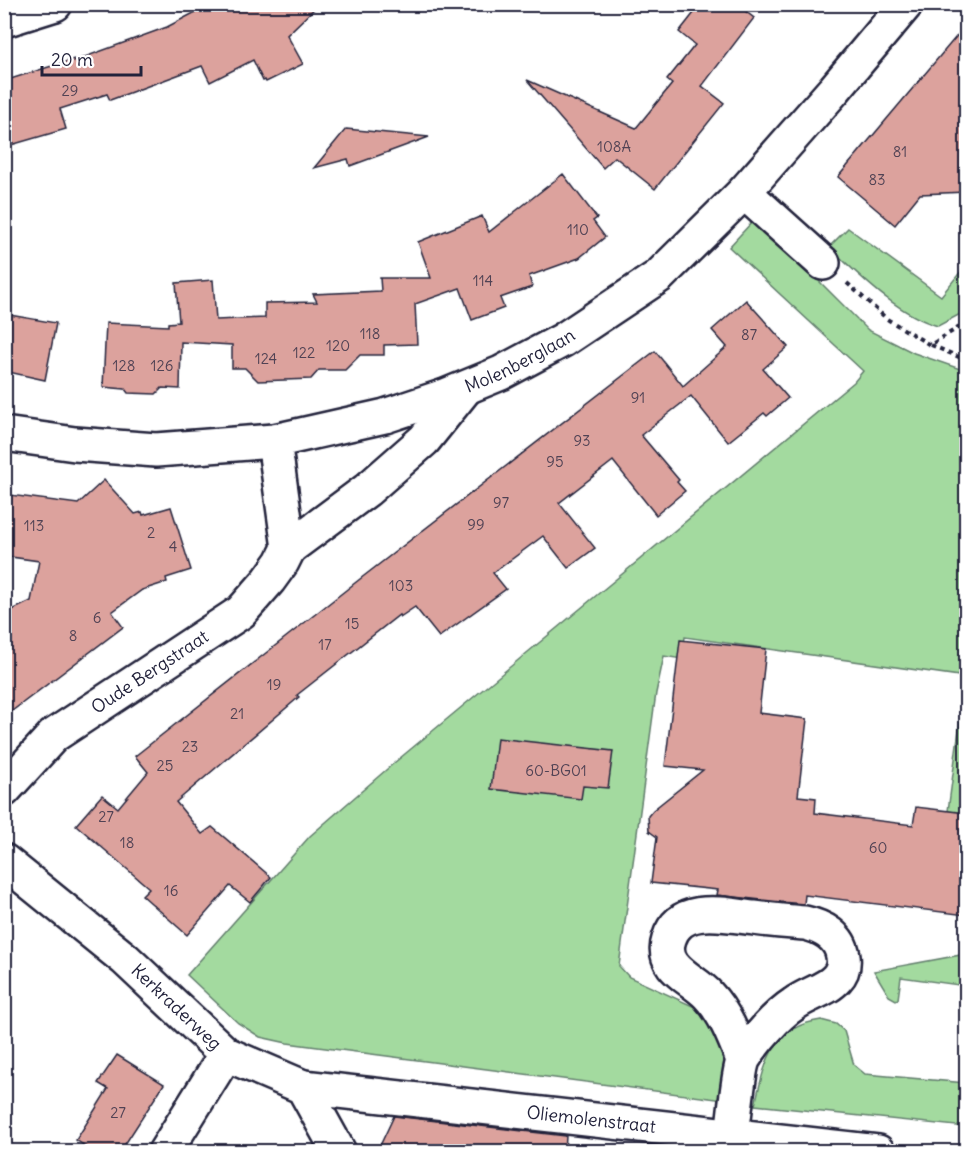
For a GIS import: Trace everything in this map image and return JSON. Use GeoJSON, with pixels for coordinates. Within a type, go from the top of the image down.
{"type":"FeatureCollection","features":[{"type":"Feature","properties":{"kind":"street"},"geometry":{"type":"LineString","coordinates":[[4,20],[55,4]]}},
{"type":"Feature","properties":{"kind":"street","name":"Molenberglaan"},"geometry":{"type":"LineString","coordinates":[[4,434],[75,444],[147,450],[274,441],[385,416],[501,373],[563,340],[659,276],[744,192],[906,4]]}},
{"type":"Feature","properties":{"kind":"street"},"geometry":{"type":"LineString","coordinates":[[744,192],[824,263]]}},
{"type":"Feature","properties":{"kind":"street","name":"Oude Bergstraat"},"geometry":{"type":"LineString","coordinates":[[4,790],[53,736],[241,612],[269,580],[289,548],[367,490],[424,440],[467,387]]}},
{"type":"Feature","properties":{"kind":"street"},"geometry":{"type":"LineString","coordinates":[[274,441],[289,548]]}},
{"type":"Feature","properties":{"kind":"street","name":"Kerkraderweg"},"geometry":{"type":"LineString","coordinates":[[4,861],[125,959],[226,1054],[303,1087]]}},
{"type":"Feature","properties":{"kind":"street"},"geometry":{"type":"LineString","coordinates":[[732,1135],[743,1060],[732,1033],[717,1006],[708,994],[674,967],[669,958],[667,946],[674,927],[682,920],[692,916],[714,914],[805,923],[834,936],[840,944],[843,955],[840,976],[782,1013],[743,1060]]}},
{"type":"Feature","properties":{"kind":"street"},"geometry":{"type":"LineString","coordinates":[[165,1152],[226,1054]]}},
{"type":"Feature","properties":{"kind":"street"},"geometry":{"type":"LineString","coordinates":[[303,1087],[339,1152]]}},
{"type":"Feature","properties":{"kind":"street","name":"Oliemolenstraat"},"geometry":{"type":"LineString","coordinates":[[303,1087],[878,1152]]}},
{"type":"Feature","properties":{"kind":"path"},"geometry":{"type":"LineString","coordinates":[[824,263],[887,319],[930,345],[966,360]]}},
{"type":"Feature","properties":{"kind":"path"},"geometry":{"type":"LineString","coordinates":[[930,345],[966,323]]}},
{"type":"Feature","properties":{"kind":"green space"},"geometry":{"type":"Polygon","coordinates":[[[753,221],[816,278],[868,330],[914,353],[966,371],[966,677],[685,637],[682,659],[664,656],[656,693],[619,966],[629,977],[708,1013],[733,1052],[724,1100],[287,1043],[260,1037],[238,1023],[187,975],[310,836],[394,763],[854,382],[863,371],[729,247],[753,221]]]}},
{"type":"Feature","properties":{"kind":"green space"},"geometry":{"type":"Polygon","coordinates":[[[848,228],[941,296],[966,265],[966,311],[938,326],[923,321],[894,304],[829,247],[848,228]]]}},
{"type":"Feature","properties":{"kind":"green space"},"geometry":{"type":"Polygon","coordinates":[[[966,677],[966,814],[948,811],[966,677]]]}},
{"type":"Feature","properties":{"kind":"green space"},"geometry":{"type":"Polygon","coordinates":[[[966,954],[966,986],[901,977],[896,1000],[889,996],[874,971],[966,954]]]}},
{"type":"Feature","properties":{"kind":"green space"},"geometry":{"type":"Polygon","coordinates":[[[821,1020],[836,1024],[844,1031],[854,1065],[865,1074],[966,1083],[966,1127],[755,1105],[762,1075],[773,1049],[791,1030],[821,1020]]]}},
{"type":"Feature","properties":{"kind":"building"},"geometry":{"type":"Polygon","coordinates":[[[211,4],[319,4],[287,35],[303,64],[266,82],[263,81],[253,60],[210,82],[202,66],[110,100],[107,94],[60,109],[66,129],[4,147],[4,81],[74,59],[74,61],[167,27],[211,4]]]}},
{"type":"Feature","properties":{"kind":"building"},"geometry":{"type":"Polygon","coordinates":[[[701,4],[736,4],[754,18],[702,86],[724,103],[655,189],[615,157],[603,168],[527,80],[636,128],[672,84],[667,80],[695,45],[679,32],[701,4]]]}},
{"type":"Feature","properties":{"kind":"building"},"geometry":{"type":"Polygon","coordinates":[[[966,25],[966,192],[920,194],[895,225],[838,177],[966,25]]]}},
{"type":"Feature","properties":{"kind":"building"},"geometry":{"type":"Polygon","coordinates":[[[346,129],[429,137],[350,166],[348,159],[314,168],[346,129]]]}},
{"type":"Feature","properties":{"kind":"building"},"geometry":{"type":"Polygon","coordinates":[[[563,174],[597,218],[593,221],[605,237],[579,258],[529,276],[532,287],[500,298],[504,308],[472,320],[460,288],[415,304],[417,344],[384,345],[384,355],[360,355],[345,370],[319,370],[311,379],[258,381],[245,368],[232,368],[232,345],[181,342],[180,389],[162,388],[156,394],[128,393],[125,389],[103,387],[106,323],[168,326],[168,323],[179,322],[176,283],[213,280],[216,320],[265,318],[265,303],[317,302],[313,294],[381,291],[380,278],[431,278],[418,242],[482,216],[489,232],[563,174]]]}},
{"type":"Feature","properties":{"kind":"building"},"geometry":{"type":"Polygon","coordinates":[[[746,300],[788,347],[763,369],[788,398],[767,416],[764,413],[728,442],[691,396],[641,435],[679,480],[677,482],[685,491],[656,515],[613,461],[559,503],[595,548],[568,568],[543,536],[493,573],[506,589],[439,637],[415,607],[400,617],[399,615],[297,695],[299,697],[176,802],[202,834],[212,827],[271,877],[250,902],[230,886],[187,935],[142,895],[149,888],[76,825],[102,795],[118,808],[148,772],[135,756],[655,351],[683,386],[727,347],[712,330],[746,300]]]}},
{"type":"Feature","properties":{"kind":"building"},"geometry":{"type":"Polygon","coordinates":[[[4,314],[56,323],[45,380],[4,371],[4,314]]]}},
{"type":"Feature","properties":{"kind":"building"},"geometry":{"type":"Polygon","coordinates":[[[104,480],[135,514],[142,512],[143,515],[171,507],[191,570],[166,578],[167,582],[142,590],[112,612],[123,627],[4,717],[4,614],[31,601],[39,561],[4,556],[4,515],[10,495],[78,504],[104,480]]]}},
{"type":"Feature","properties":{"kind":"building"},"geometry":{"type":"Polygon","coordinates":[[[680,640],[766,649],[759,713],[807,719],[798,796],[816,798],[815,813],[913,825],[916,807],[966,813],[966,915],[805,895],[804,904],[781,902],[717,895],[718,890],[651,883],[657,837],[649,831],[648,816],[703,770],[665,766],[680,640]]]}},
{"type":"Feature","properties":{"kind":"building"},"geometry":{"type":"Polygon","coordinates":[[[497,738],[613,751],[608,788],[583,786],[581,799],[491,789],[497,738]]]}},
{"type":"Feature","properties":{"kind":"building"},"geometry":{"type":"Polygon","coordinates":[[[117,1055],[164,1084],[120,1152],[94,1152],[76,1140],[108,1089],[98,1083],[117,1055]]]}},
{"type":"Feature","properties":{"kind":"building"},"geometry":{"type":"Polygon","coordinates":[[[394,1116],[566,1136],[565,1152],[377,1152],[394,1116]]]}}]}
